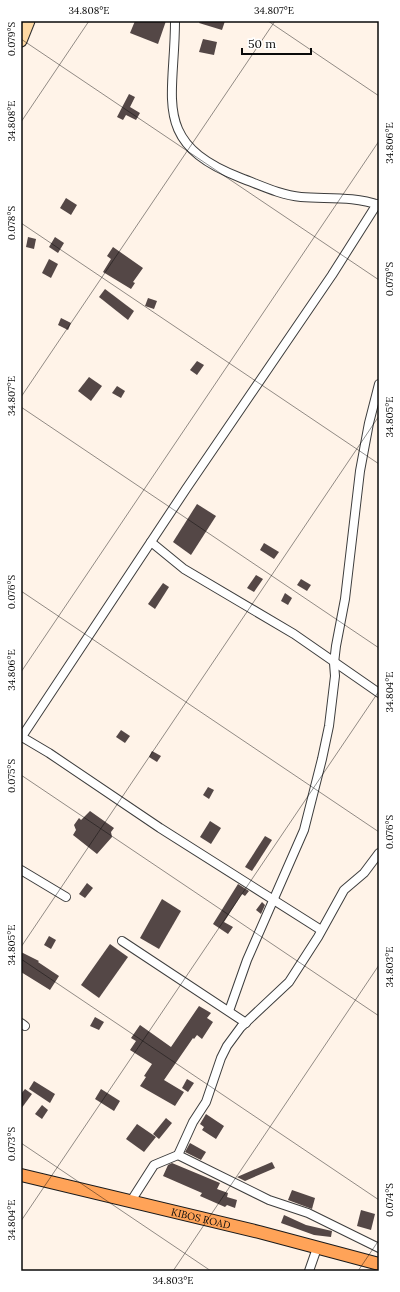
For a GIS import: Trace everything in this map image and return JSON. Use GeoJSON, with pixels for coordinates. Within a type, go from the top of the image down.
{"type":"FeatureCollection","features":[{"type":"Feature","properties":{"kind":"main road"},"geometry":{"type":"LineString","coordinates":[[21,41],[29,21]]}},
{"type":"Feature","properties":{"kind":"main road","name":"KIBOS ROAD"},"geometry":{"type":"LineString","coordinates":[[21,1175],[131,1201],[379,1264]]}},
{"type":"Feature","properties":{"kind":"street"},"geometry":{"type":"LineString","coordinates":[[175,21],[172,105],[178,130],[183,140],[198,155],[223,171],[281,194],[300,197],[356,199],[378,204],[332,275],[151,542],[21,738],[50,753],[160,828],[321,930]]}},
{"type":"Feature","properties":{"kind":"street"},"geometry":{"type":"LineString","coordinates":[[229,1011],[247,960],[304,830],[329,726],[335,676],[334,663],[350,562],[360,471],[369,423],[379,384]]}},
{"type":"Feature","properties":{"kind":"street"},"geometry":{"type":"LineString","coordinates":[[151,542],[184,569],[294,634],[379,693]]}},
{"type":"Feature","properties":{"kind":"street"},"geometry":{"type":"LineString","coordinates":[[131,1201],[154,1165],[178,1155],[193,1122],[206,1102],[224,1052],[234,1036],[290,982],[301,966],[305,955],[318,938],[321,930],[347,886],[364,873],[379,853]]}},
{"type":"Feature","properties":{"kind":"street"},"geometry":{"type":"LineString","coordinates":[[21,870],[66,897]]}},
{"type":"Feature","properties":{"kind":"street"},"geometry":{"type":"LineString","coordinates":[[122,941],[246,1023]]}},
{"type":"Feature","properties":{"kind":"street"},"geometry":{"type":"LineString","coordinates":[[178,1155],[270,1200],[308,1213],[379,1248]]}},
{"type":"Feature","properties":{"kind":"street"},"geometry":{"type":"LineString","coordinates":[[309,1271],[317,1248]]}},
{"type":"Feature","properties":{"kind":"building"},"geometry":{"type":"Polygon","coordinates":[[[135,21],[166,21],[158,44],[130,33],[135,21]]]}},
{"type":"Feature","properties":{"kind":"building"},"geometry":{"type":"Polygon","coordinates":[[[200,21],[225,21],[222,30],[199,23],[200,21]]]}},
{"type":"Feature","properties":{"kind":"building"},"geometry":{"type":"Polygon","coordinates":[[[203,39],[217,42],[214,55],[199,52],[203,39]]]}},
{"type":"Feature","properties":{"kind":"building"},"geometry":{"type":"Polygon","coordinates":[[[129,94],[135,97],[130,107],[140,113],[136,120],[126,115],[123,120],[117,117],[129,94]]]}},
{"type":"Feature","properties":{"kind":"building"},"geometry":{"type":"Polygon","coordinates":[[[66,198],[77,205],[71,215],[60,208],[66,198]]]}},
{"type":"Feature","properties":{"kind":"building"},"geometry":{"type":"Polygon","coordinates":[[[28,237],[36,239],[34,249],[26,247],[28,237]]]}},
{"type":"Feature","properties":{"kind":"building"},"geometry":{"type":"Polygon","coordinates":[[[55,237],[64,243],[58,253],[49,247],[55,237]]]}},
{"type":"Feature","properties":{"kind":"building"},"geometry":{"type":"Polygon","coordinates":[[[113,247],[143,268],[133,282],[135,283],[131,289],[103,272],[111,259],[107,256],[113,247]]]}},
{"type":"Feature","properties":{"kind":"building"},"geometry":{"type":"Polygon","coordinates":[[[49,259],[58,264],[51,278],[42,273],[49,259]]]}},
{"type":"Feature","properties":{"kind":"building"},"geometry":{"type":"Polygon","coordinates":[[[105,289],[134,311],[128,320],[99,297],[105,289]]]}},
{"type":"Feature","properties":{"kind":"building"},"geometry":{"type":"Polygon","coordinates":[[[148,298],[157,301],[154,309],[145,306],[148,298]]]}},
{"type":"Feature","properties":{"kind":"building"},"geometry":{"type":"Polygon","coordinates":[[[61,318],[71,323],[68,330],[58,325],[61,318]]]}},
{"type":"Feature","properties":{"kind":"building"},"geometry":{"type":"Polygon","coordinates":[[[197,361],[204,365],[197,375],[190,370],[197,361]]]}},
{"type":"Feature","properties":{"kind":"building"},"geometry":{"type":"Polygon","coordinates":[[[89,377],[102,386],[91,401],[78,391],[89,377]]]}},
{"type":"Feature","properties":{"kind":"building"},"geometry":{"type":"Polygon","coordinates":[[[117,386],[125,391],[121,398],[112,393],[117,386]]]}},
{"type":"Feature","properties":{"kind":"building"},"geometry":{"type":"Polygon","coordinates":[[[197,504],[216,516],[191,555],[173,542],[197,504]]]}},
{"type":"Feature","properties":{"kind":"building"},"geometry":{"type":"Polygon","coordinates":[[[264,543],[279,552],[274,559],[260,550],[264,543]]]}},
{"type":"Feature","properties":{"kind":"building"},"geometry":{"type":"Polygon","coordinates":[[[256,575],[263,579],[254,592],[247,588],[256,575]]]}},
{"type":"Feature","properties":{"kind":"building"},"geometry":{"type":"Polygon","coordinates":[[[301,579],[311,585],[307,591],[297,585],[301,579]]]}},
{"type":"Feature","properties":{"kind":"building"},"geometry":{"type":"Polygon","coordinates":[[[163,583],[169,587],[155,609],[148,604],[163,583]]]}},
{"type":"Feature","properties":{"kind":"building"},"geometry":{"type":"Polygon","coordinates":[[[285,593],[292,598],[288,605],[281,601],[285,593]]]}},
{"type":"Feature","properties":{"kind":"building"},"geometry":{"type":"Polygon","coordinates":[[[121,730],[130,736],[125,743],[116,737],[121,730]]]}},
{"type":"Feature","properties":{"kind":"building"},"geometry":{"type":"Polygon","coordinates":[[[152,751],[161,756],[157,762],[149,757],[152,751]]]}},
{"type":"Feature","properties":{"kind":"building"},"geometry":{"type":"Polygon","coordinates":[[[208,787],[214,790],[209,799],[203,795],[208,787]]]}},
{"type":"Feature","properties":{"kind":"building"},"geometry":{"type":"Polygon","coordinates":[[[90,811],[114,828],[111,832],[112,837],[97,854],[73,835],[76,830],[74,825],[79,818],[81,820],[90,811]]]}},
{"type":"Feature","properties":{"kind":"building"},"geometry":{"type":"Polygon","coordinates":[[[210,821],[221,828],[211,844],[200,837],[210,821]]]}},
{"type":"Feature","properties":{"kind":"building"},"geometry":{"type":"Polygon","coordinates":[[[265,836],[272,840],[252,871],[245,867],[265,836]]]}},
{"type":"Feature","properties":{"kind":"building"},"geometry":{"type":"Polygon","coordinates":[[[87,883],[93,888],[85,898],[79,894],[87,883]]]}},
{"type":"Feature","properties":{"kind":"building"},"geometry":{"type":"Polygon","coordinates":[[[238,884],[249,891],[245,896],[242,894],[224,922],[233,927],[228,934],[213,924],[238,884]]]}},
{"type":"Feature","properties":{"kind":"building"},"geometry":{"type":"Polygon","coordinates":[[[162,899],[181,911],[159,949],[140,938],[162,899]]]}},
{"type":"Feature","properties":{"kind":"building"},"geometry":{"type":"Polygon","coordinates":[[[262,902],[265,905],[261,914],[256,910],[262,902]]]}},
{"type":"Feature","properties":{"kind":"building"},"geometry":{"type":"Polygon","coordinates":[[[49,936],[56,940],[51,949],[44,945],[49,936]]]}},
{"type":"Feature","properties":{"kind":"building"},"geometry":{"type":"Polygon","coordinates":[[[110,944],[128,957],[99,998],[81,985],[110,944]]]}},
{"type":"Feature","properties":{"kind":"building"},"geometry":{"type":"Polygon","coordinates":[[[21,952],[39,961],[38,962],[59,976],[50,990],[21,972],[21,952]]]}},
{"type":"Feature","properties":{"kind":"building"},"geometry":{"type":"Polygon","coordinates":[[[199,1006],[211,1013],[207,1018],[213,1022],[202,1039],[197,1035],[194,1039],[193,1038],[164,1080],[184,1092],[175,1106],[140,1086],[146,1077],[144,1076],[152,1064],[130,1050],[136,1041],[131,1038],[140,1025],[171,1047],[199,1006]]]}},
{"type":"Feature","properties":{"kind":"building"},"geometry":{"type":"Polygon","coordinates":[[[95,1017],[104,1022],[99,1030],[90,1026],[95,1017]]]}},
{"type":"Feature","properties":{"kind":"building"},"geometry":{"type":"Polygon","coordinates":[[[187,1079],[194,1083],[188,1092],[182,1088],[187,1079]]]}},
{"type":"Feature","properties":{"kind":"building"},"geometry":{"type":"Polygon","coordinates":[[[34,1081],[55,1094],[50,1103],[29,1089],[34,1081]]]}},
{"type":"Feature","properties":{"kind":"building"},"geometry":{"type":"Polygon","coordinates":[[[25,1089],[32,1094],[21,1109],[21,1094],[25,1089]]]}},
{"type":"Feature","properties":{"kind":"building"},"geometry":{"type":"Polygon","coordinates":[[[101,1089],[120,1101],[114,1111],[95,1099],[101,1089]]]}},
{"type":"Feature","properties":{"kind":"building"},"geometry":{"type":"Polygon","coordinates":[[[42,1105],[48,1110],[42,1119],[35,1114],[42,1105]]]}},
{"type":"Feature","properties":{"kind":"building"},"geometry":{"type":"Polygon","coordinates":[[[206,1114],[224,1126],[216,1139],[202,1130],[204,1127],[200,1124],[206,1114]]]}},
{"type":"Feature","properties":{"kind":"building"},"geometry":{"type":"Polygon","coordinates":[[[166,1118],[172,1123],[159,1139],[153,1134],[166,1118]]]}},
{"type":"Feature","properties":{"kind":"building"},"geometry":{"type":"Polygon","coordinates":[[[137,1124],[156,1137],[144,1152],[126,1139],[137,1124]]]}},
{"type":"Feature","properties":{"kind":"building"},"geometry":{"type":"Polygon","coordinates":[[[190,1143],[206,1152],[201,1160],[185,1152],[190,1143]]]}},
{"type":"Feature","properties":{"kind":"building"},"geometry":{"type":"Polygon","coordinates":[[[272,1162],[275,1168],[245,1181],[237,1177],[272,1162]]]}},
{"type":"Feature","properties":{"kind":"building"},"geometry":{"type":"Polygon","coordinates":[[[172,1163],[220,1183],[217,1189],[228,1193],[227,1197],[237,1200],[235,1208],[227,1205],[225,1207],[200,1196],[202,1193],[163,1176],[168,1165],[172,1163]]]}},
{"type":"Feature","properties":{"kind":"building"},"geometry":{"type":"Polygon","coordinates":[[[292,1190],[315,1198],[312,1209],[288,1200],[292,1190]]]}},
{"type":"Feature","properties":{"kind":"building"},"geometry":{"type":"Polygon","coordinates":[[[361,1210],[375,1214],[371,1230],[357,1226],[361,1210]]]}},
{"type":"Feature","properties":{"kind":"building"},"geometry":{"type":"Polygon","coordinates":[[[284,1215],[306,1225],[332,1231],[331,1237],[314,1235],[281,1223],[284,1215]]]}}]}
